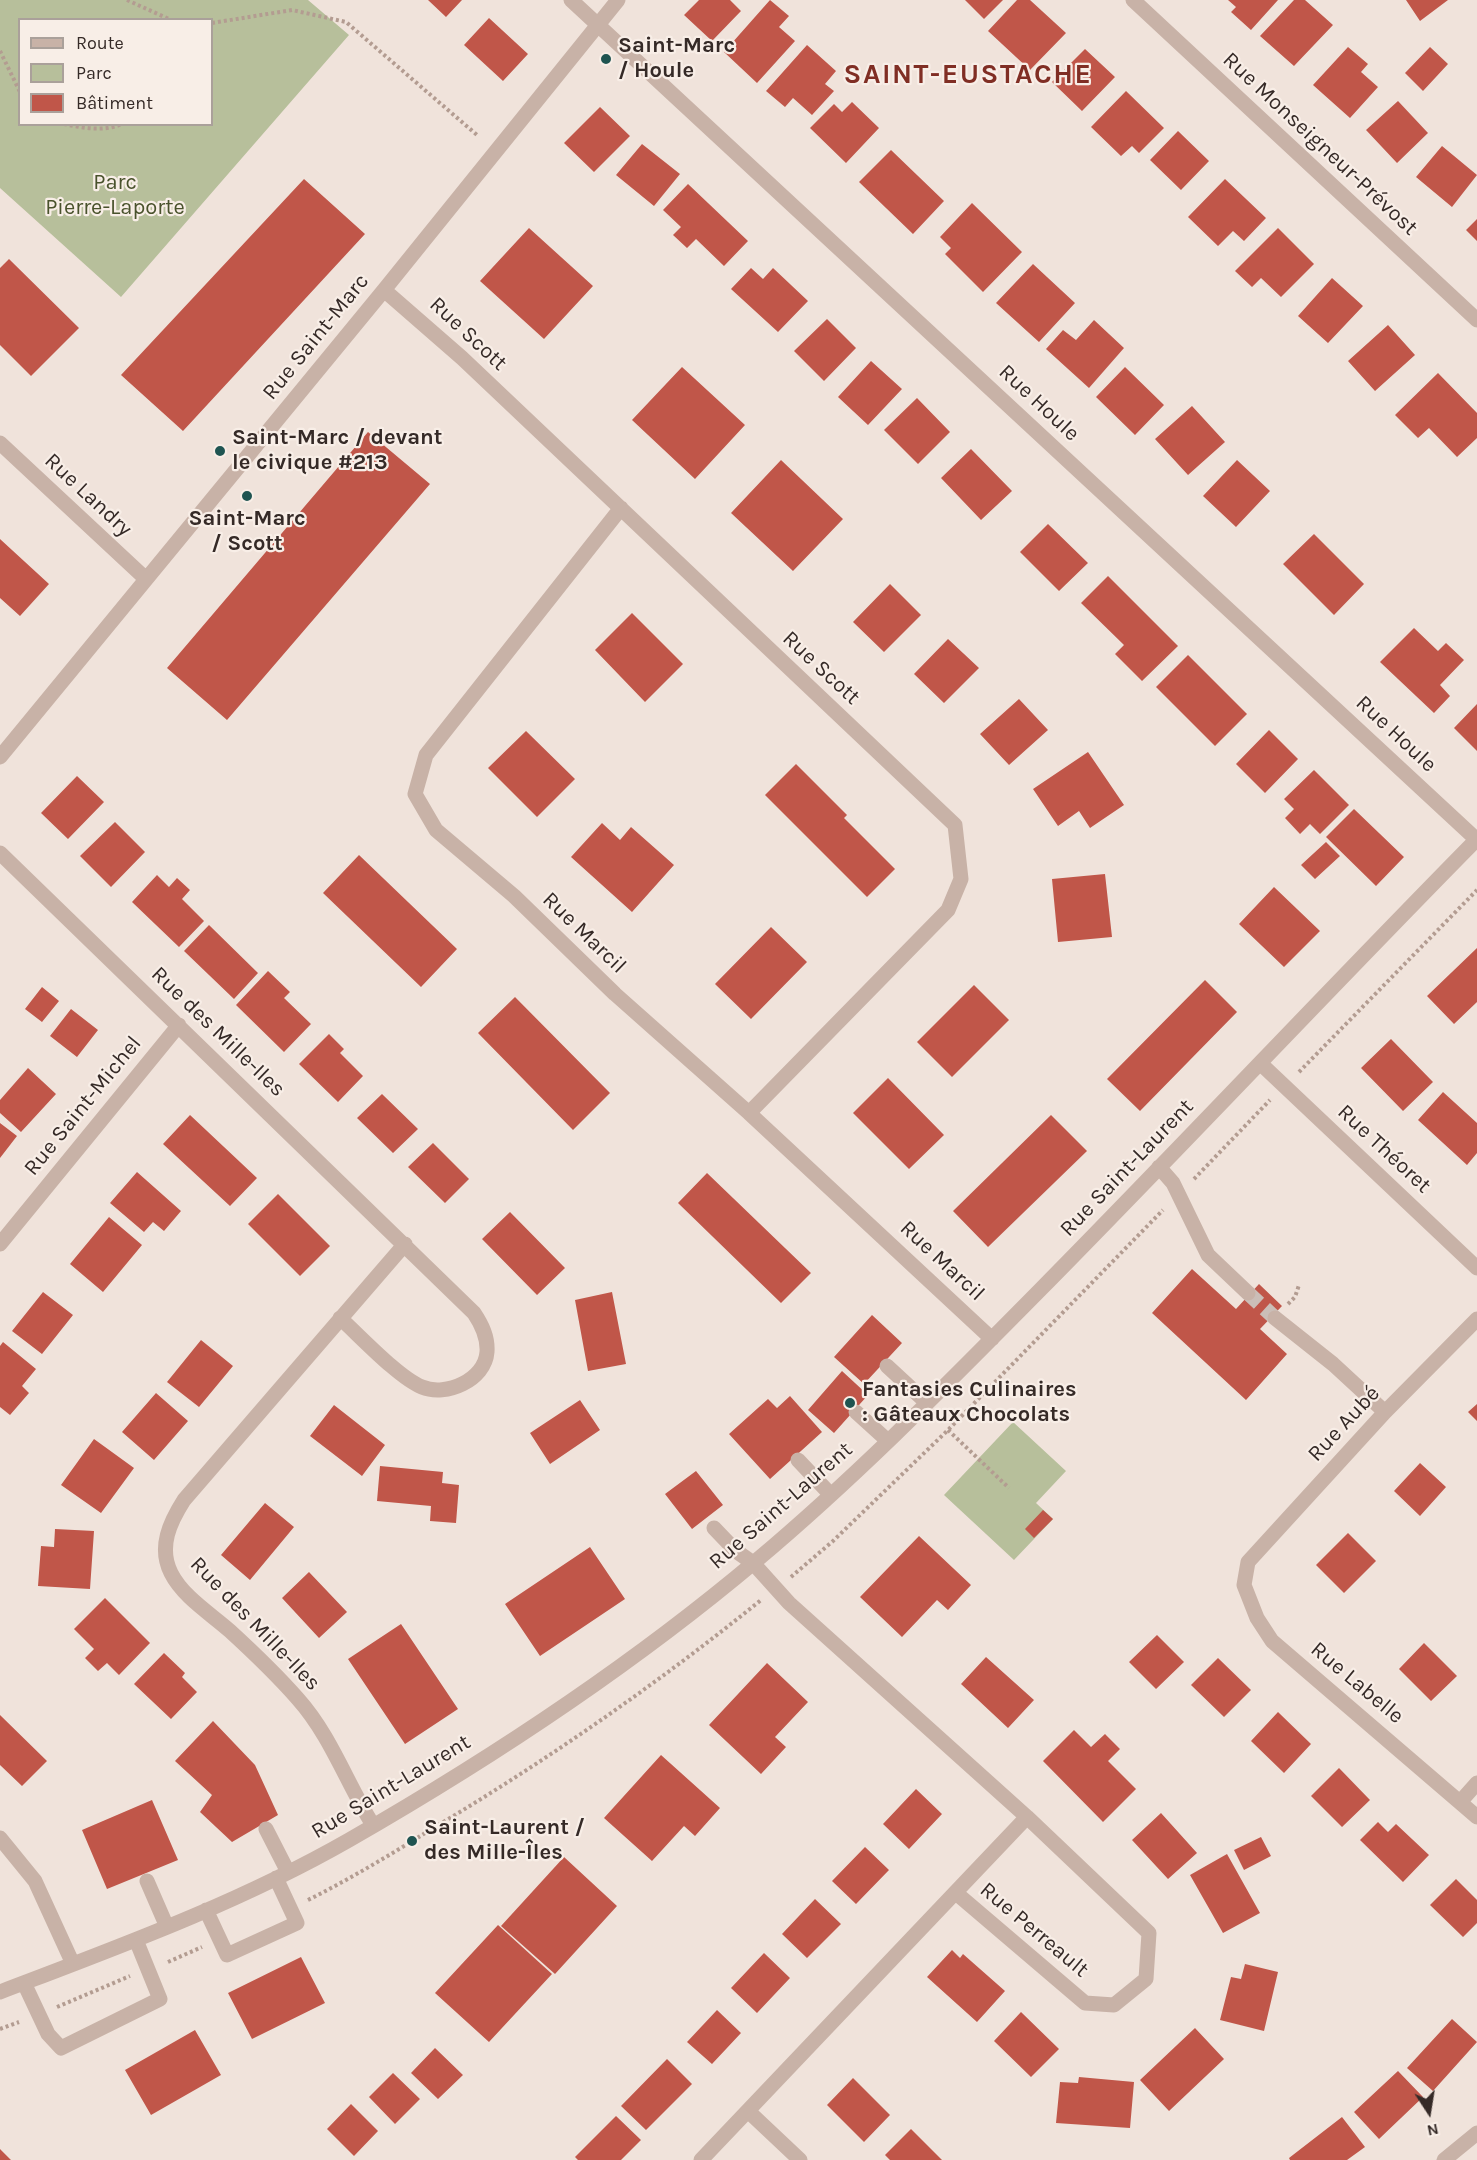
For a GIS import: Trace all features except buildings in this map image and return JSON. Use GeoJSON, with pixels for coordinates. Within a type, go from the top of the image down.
{"type":"FeatureCollection","features":[{"type":"Feature","properties":{"kind":"street","name":"Rue Houle"},"geometry":{"type":"LineString","coordinates":[[571,0],[1477,839]]}},
{"type":"Feature","properties":{"kind":"street","name":"Rue Saint-Marc"},"geometry":{"type":"LineString","coordinates":[[0,757],[384,290],[618,0]]}},
{"type":"Feature","properties":{"kind":"street","name":"Rue Monseigneur-Prévost"},"geometry":{"type":"LineString","coordinates":[[1133,0],[1477,320]]}},
{"type":"Feature","properties":{"kind":"street","name":"Rue Scott"},"geometry":{"type":"LineString","coordinates":[[384,290],[436,334],[954,825],[961,879],[948,910],[749,1113]]}},
{"type":"Feature","properties":{"kind":"street","name":"Rue Landry"},"geometry":{"type":"LineString","coordinates":[[0,443],[146,579]]}},
{"type":"Feature","properties":{"kind":"street","name":"Rue Marcil"},"geometry":{"type":"LineString","coordinates":[[621,508],[426,754],[415,795],[436,830],[514,896],[615,994],[749,1113],[992,1339]]}},
{"type":"Feature","properties":{"kind":"street","name":"Rue Saint-Laurent"},"geometry":{"type":"LineString","coordinates":[[0,1992],[136,1940],[282,1875],[448,1782],[539,1723],[643,1650],[753,1563],[831,1495],[888,1441],[992,1339],[1477,839]]}},
{"type":"Feature","properties":{"kind":"street","name":"Rue des Mille-Iles"},"geometry":{"type":"LineString","coordinates":[[0,853],[474,1313],[487,1338],[487,1354],[483,1366],[473,1377],[450,1389],[422,1387],[407,1378],[340,1318]]}},
{"type":"Feature","properties":{"kind":"street","name":"Rue Saint-Michel"},"geometry":{"type":"LineString","coordinates":[[0,1244],[178,1025]]}},
{"type":"Feature","properties":{"kind":"street","name":"Rue Théoret"},"geometry":{"type":"LineString","coordinates":[[1260,1063],[1477,1268]]}},
{"type":"Feature","properties":{"kind":"street"},"geometry":{"type":"LineString","coordinates":[[1159,1167],[1173,1183],[1208,1255],[1248,1293]]}},
{"type":"Feature","properties":{"kind":"street","name":"Rue des Mille-Iles"},"geometry":{"type":"LineString","coordinates":[[373,1826],[331,1744],[306,1708],[270,1670],[179,1584],[169,1567],[165,1548],[173,1517],[184,1500],[405,1244]]}},
{"type":"Feature","properties":{"kind":"street"},"geometry":{"type":"LineString","coordinates":[[1275,1318],[1333,1364],[1385,1412]]}},
{"type":"Feature","properties":{"kind":"street","name":"Rue Aubé"},"geometry":{"type":"LineString","coordinates":[[1248,1562],[1385,1412],[1477,1319]]}},
{"type":"Feature","properties":{"kind":"street"},"geometry":{"type":"LineString","coordinates":[[887,1366],[927,1402]]}},
{"type":"Feature","properties":{"kind":"street"},"geometry":{"type":"LineString","coordinates":[[856,1412],[888,1441]]}},
{"type":"Feature","properties":{"kind":"street"},"geometry":{"type":"LineString","coordinates":[[798,1460],[831,1495]]}},
{"type":"Feature","properties":{"kind":"street","name":"Rue Perreault"},"geometry":{"type":"LineString","coordinates":[[714,1528],[736,1551],[753,1563],[789,1603],[1028,1817],[1149,1933],[1146,1979],[1114,2006],[1085,2003],[956,1893]]}},
{"type":"Feature","properties":{"kind":"street","name":"Rue Labelle"},"geometry":{"type":"LineString","coordinates":[[1248,1562],[1244,1585],[1257,1618],[1272,1641],[1477,1817]]}},
{"type":"Feature","properties":{"kind":"street"},"geometry":{"type":"LineString","coordinates":[[1461,1801],[1477,1783]]}},
{"type":"Feature","properties":{"kind":"street","name":"Rue Perreault"},"geometry":{"type":"LineString","coordinates":[[702,2160],[1028,1817]]}},
{"type":"Feature","properties":{"kind":"street"},"geometry":{"type":"LineString","coordinates":[[206,1910],[227,1956],[297,1923],[266,1829]]}},
{"type":"Feature","properties":{"kind":"street"},"geometry":{"type":"LineString","coordinates":[[0,1838],[35,1881],[73,1964]]}},
{"type":"Feature","properties":{"kind":"street"},"geometry":{"type":"LineString","coordinates":[[147,1881],[167,1927]]}},
{"type":"Feature","properties":{"kind":"street"},"geometry":{"type":"LineString","coordinates":[[24,1983],[48,2034],[61,2048],[160,1999],[136,1940]]}},
{"type":"Feature","properties":{"kind":"street"},"geometry":{"type":"LineString","coordinates":[[748,2111],[800,2160]]}},
{"type":"Feature","properties":{"kind":"street"},"geometry":{"type":"LineString","coordinates":[[1444,2160],[1477,2133]]}},
{"type":"Feature","properties":{"kind":"path"},"geometry":{"type":"LineString","coordinates":[[127,0],[167,18]]}},
{"type":"Feature","properties":{"kind":"path"},"geometry":{"type":"LineString","coordinates":[[213,23],[292,10],[346,22],[477,135]]}},
{"type":"Feature","properties":{"kind":"path"},"geometry":{"type":"LineString","coordinates":[[0,51],[18,88]]}},
{"type":"Feature","properties":{"kind":"path"},"geometry":{"type":"LineString","coordinates":[[72,126],[85,129],[117,126]]}},
{"type":"Feature","properties":{"kind":"path"},"geometry":{"type":"LineString","coordinates":[[1306,1066],[1477,890]]}},
{"type":"Feature","properties":{"kind":"path"},"geometry":{"type":"LineString","coordinates":[[1188,1184],[1262,1110]]}},
{"type":"Feature","properties":{"kind":"path"},"geometry":{"type":"LineString","coordinates":[[813,1559],[948,1430],[1171,1202]]}},
{"type":"Feature","properties":{"kind":"path"},"geometry":{"type":"LineString","coordinates":[[1295,1297],[1299,1284]]}},
{"type":"Feature","properties":{"kind":"path"},"geometry":{"type":"LineString","coordinates":[[948,1430],[1009,1488]]}},
{"type":"Feature","properties":{"kind":"path"},"geometry":{"type":"LineString","coordinates":[[302,1903],[365,1869],[528,1770],[647,1689],[745,1613]]}},
{"type":"Feature","properties":{"kind":"path"},"geometry":{"type":"LineString","coordinates":[[165,1963],[202,1947]]}},
{"type":"Feature","properties":{"kind":"path"},"geometry":{"type":"LineString","coordinates":[[58,2006],[119,1980]]}},
{"type":"Feature","properties":{"kind":"path"},"geometry":{"type":"LineString","coordinates":[[0,2029],[21,2021]]}},
{"type":"Feature","properties":{"kind":"green space","name":"Parc Pierre-Laporte"},"geometry":{"type":"Polygon","coordinates":[[[0,0],[308,0],[349,35],[121,297],[0,188],[0,0]]]}},
{"type":"Feature","properties":{"kind":"green space"},"geometry":{"type":"Polygon","coordinates":[[[1013,1422],[1066,1471],[1036,1503],[1053,1519],[1014,1560],[944,1495],[1013,1422]]]}},
{"type":"Feature","properties":{"kind":"tunnel"},"geometry":{"type":"LineString","coordinates":[[1248,1293],[1275,1318]]}},
{"type":"Feature","properties":{"kind":"place","name":"Saint-Marc / Houle"},"geometry":{"type":"Point","coordinates":[606,59]}},
{"type":"Feature","properties":{"kind":"place","name":"Saint-Marc / devant le civique #213"},"geometry":{"type":"Point","coordinates":[220,451]}},
{"type":"Feature","properties":{"kind":"place","name":"Saint-Marc / Scott"},"geometry":{"type":"Point","coordinates":[247,496]}},
{"type":"Feature","properties":{"kind":"place","name":"Fantasies Culinaires : Gâteaux Chocolats"},"geometry":{"type":"Point","coordinates":[850,1403]}},
{"type":"Feature","properties":{"kind":"place","name":"Saint-Laurent / des Mille-Îles"},"geometry":{"type":"Point","coordinates":[412,1841]}},
{"type":"Feature","properties":{"kind":"district","name":"SAINT-EUSTACHE"},"geometry":{"type":"Point","coordinates":[968,75]}}]}
